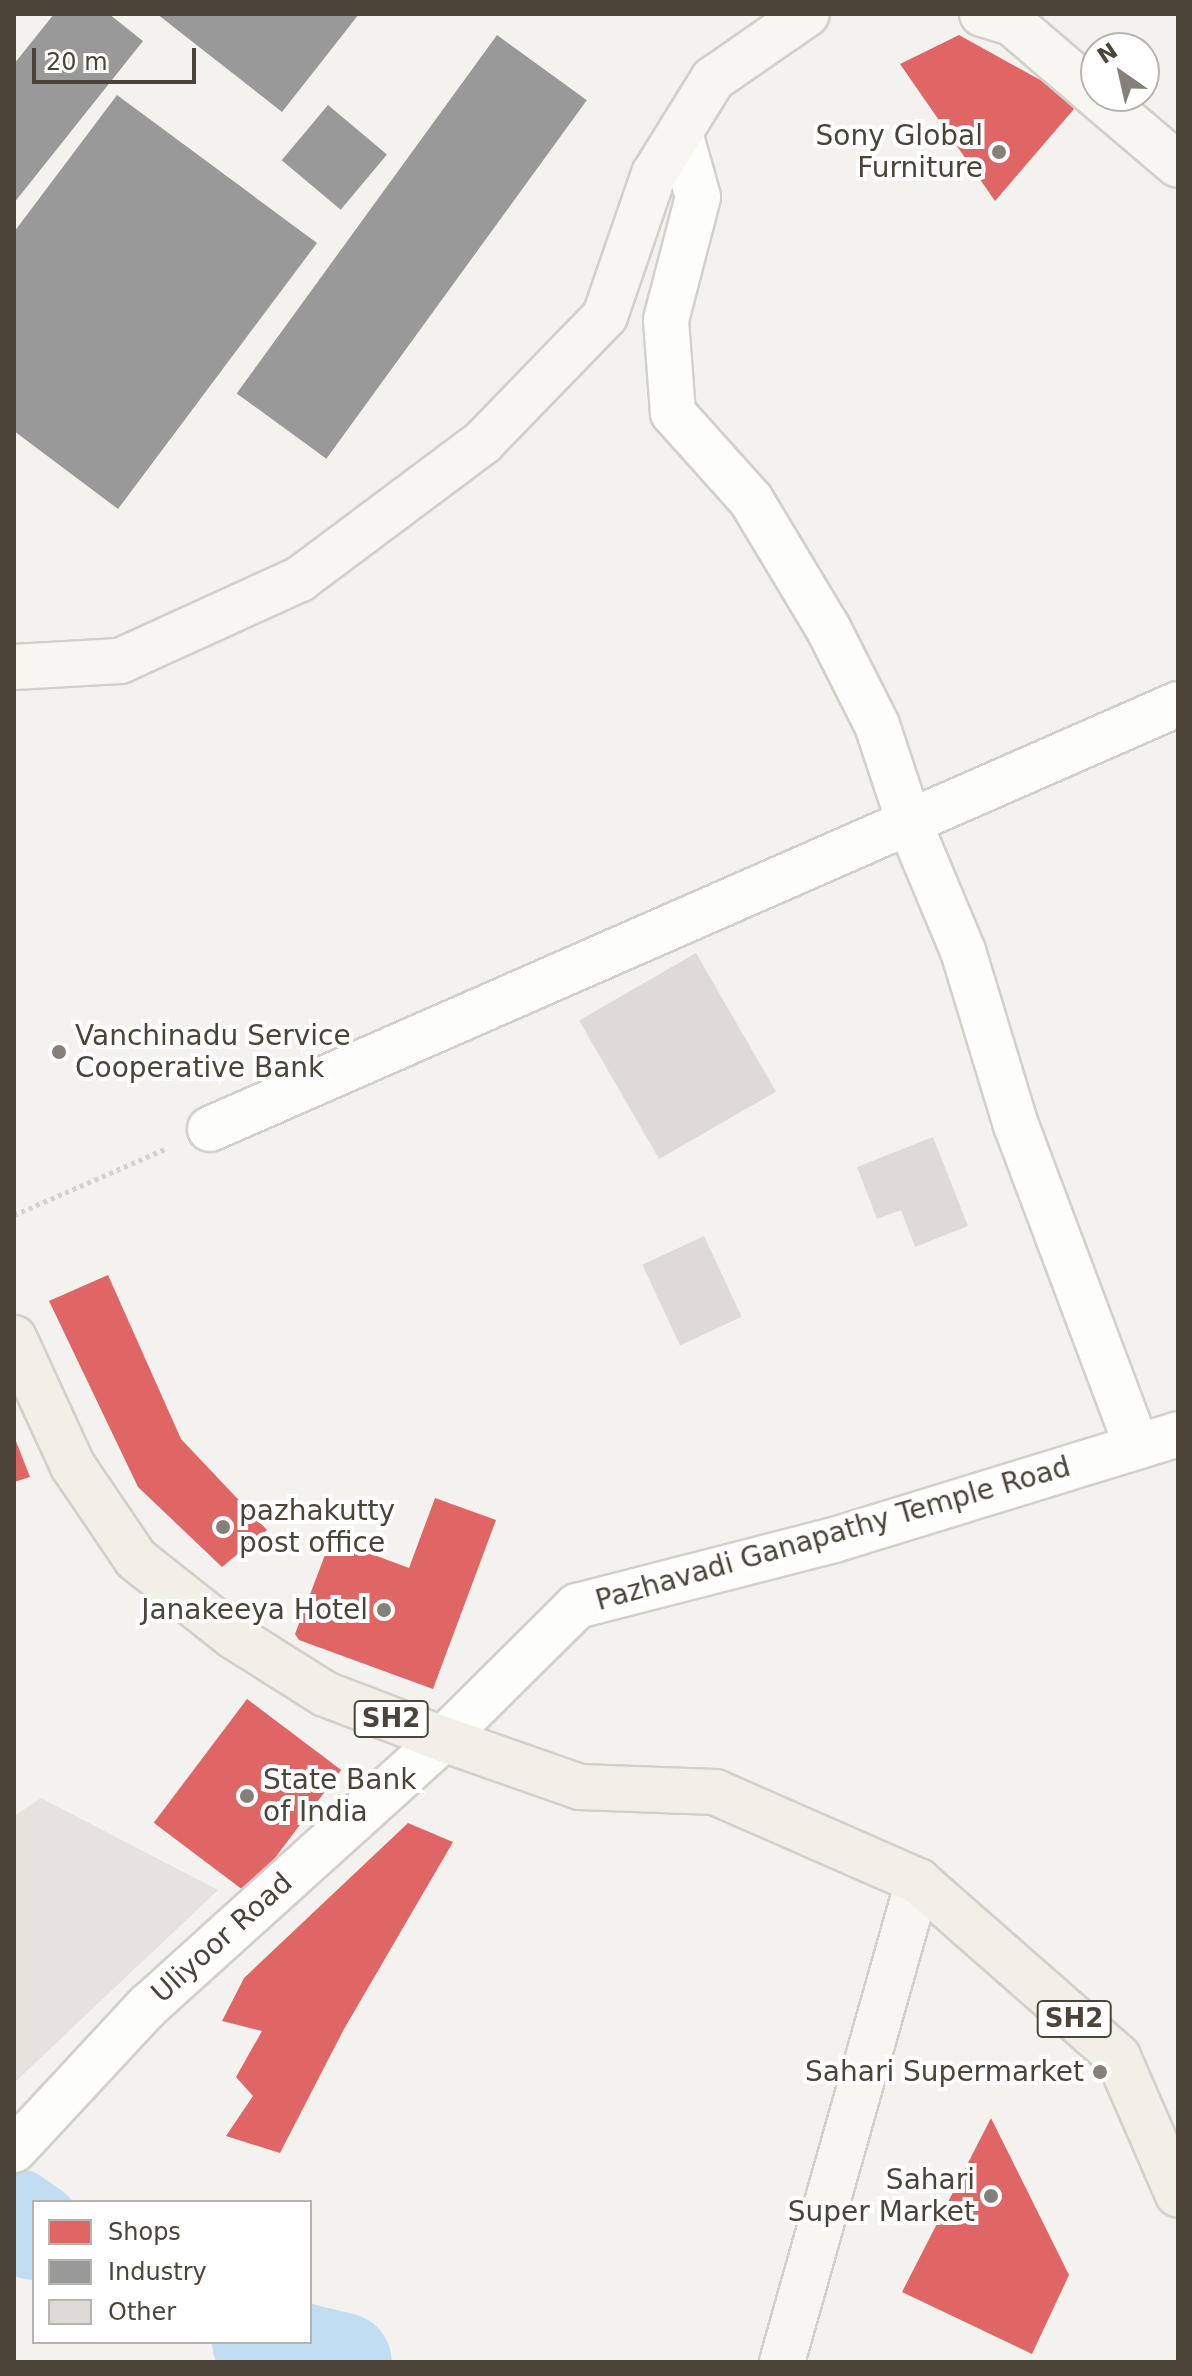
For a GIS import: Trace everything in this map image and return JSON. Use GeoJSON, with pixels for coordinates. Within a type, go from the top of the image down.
{"type":"FeatureCollection","features":[{"type":"Feature","properties":{"kind":"main road"},"geometry":{"type":"LineString","coordinates":[[14,667],[120,661],[300,579],[483,442],[605,316],[654,174],[713,79],[807,14]]}},
{"type":"Feature","properties":{"kind":"main road"},"geometry":{"type":"LineString","coordinates":[[982,14],[1012,23],[1080,82]]}},
{"type":"Feature","properties":{"kind":"main road"},"geometry":{"type":"LineString","coordinates":[[1115,112],[1178,165]]}},
{"type":"Feature","properties":{"kind":"main road","name":"SH2"},"geometry":{"type":"LineString","coordinates":[[14,1338],[73,1466],[136,1559],[233,1636],[325,1694],[443,1739],[580,1787],[715,1792],[918,1881],[1118,2057],[1178,2195]]}},
{"type":"Feature","properties":{"kind":"main road"},"geometry":{"type":"LineString","coordinates":[[784,2352],[918,1881]]}},
{"type":"Feature","properties":{"kind":"street"},"geometry":{"type":"LineString","coordinates":[[680,133],[698,197],[666,320],[673,413],[751,500],[828,628],[877,725],[909,822],[963,951],[1016,1125],[1137,1447]]}},
{"type":"Feature","properties":{"kind":"street"},"geometry":{"type":"LineString","coordinates":[[210,1129],[1178,704]]}},
{"type":"Feature","properties":{"kind":"street","name":"Pazhavadi Ganapathy Temple Road"},"geometry":{"type":"LineString","coordinates":[[443,1739],[577,1606],[834,1540],[1178,1434]]}},
{"type":"Feature","properties":{"kind":"street","name":"Uliyoor Road"},"geometry":{"type":"LineString","coordinates":[[14,2150],[53,2112],[148,2006],[443,1739]]}},
{"type":"Feature","properties":{"kind":"path"},"geometry":{"type":"LineString","coordinates":[[14,1215],[210,1129]]}},
{"type":"Feature","properties":{"kind":"shaded area"},"geometry":{"type":"Polygon","coordinates":[[[41,1798],[218,1890],[14,2083],[14,1816],[41,1798]]]}},
{"type":"Feature","properties":{"kind":"building: Shops","name":"Sony Global Furniture"},"geometry":{"type":"Polygon","coordinates":[[[959,35],[1080,102],[995,201],[900,64],[959,35]]]}},
{"type":"Feature","properties":{"kind":"building: Shops"},"geometry":{"type":"Polygon","coordinates":[[[108,1275],[181,1439],[267,1530],[222,1567],[138,1487],[49,1301],[108,1275]]]}},
{"type":"Feature","properties":{"kind":"building: Shops"},"geometry":{"type":"Polygon","coordinates":[[[14,1436],[30,1477],[14,1482],[14,1436]]]}},
{"type":"Feature","properties":{"kind":"building: Shops","name":"Janakeeya Hotel"},"geometry":{"type":"Polygon","coordinates":[[[435,1498],[496,1520],[433,1689],[299,1640],[295,1634],[331,1539],[409,1568],[435,1498]]]}},
{"type":"Feature","properties":{"kind":"building: Shops","name":"State Bank of India"},"geometry":{"type":"Polygon","coordinates":[[[247,1699],[341,1770],[248,1894],[154,1823],[247,1699]]]}},
{"type":"Feature","properties":{"kind":"building: Shops"},"geometry":{"type":"Polygon","coordinates":[[[408,1823],[453,1842],[344,2029],[280,2153],[226,2136],[253,2096],[236,2077],[262,2031],[222,2021],[244,1978],[408,1823]]]}},
{"type":"Feature","properties":{"kind":"building: Shops","name":"Sahari Super Market"},"geometry":{"type":"Polygon","coordinates":[[[991,2118],[1069,2275],[1032,2354],[902,2292],[991,2118]]]}},
{"type":"Feature","properties":{"kind":"building: Industry"},"geometry":{"type":"Polygon","coordinates":[[[54,14],[109,14],[143,41],[14,203],[14,64],[54,14]]]}},
{"type":"Feature","properties":{"kind":"building: Industry"},"geometry":{"type":"Polygon","coordinates":[[[157,14],[359,14],[282,112],[157,14]]]}},
{"type":"Feature","properties":{"kind":"building: Industry"},"geometry":{"type":"Polygon","coordinates":[[[497,35],[587,100],[326,459],[237,393],[497,35]]]}},
{"type":"Feature","properties":{"kind":"building: Industry"},"geometry":{"type":"Polygon","coordinates":[[[117,95],[317,243],[118,509],[14,431],[14,232],[117,95]]]}},
{"type":"Feature","properties":{"kind":"building: Industry"},"geometry":{"type":"Polygon","coordinates":[[[328,105],[387,154],[341,210],[282,160],[328,105]]]}},
{"type":"Feature","properties":{"kind":"building: Other"},"geometry":{"type":"Polygon","coordinates":[[[696,953],[776,1092],[659,1159],[579,1020],[696,953]]]}},
{"type":"Feature","properties":{"kind":"building: Other"},"geometry":{"type":"Polygon","coordinates":[[[933,1137],[968,1226],[915,1247],[901,1210],[877,1219],[857,1167],[933,1137]]]}},
{"type":"Feature","properties":{"kind":"building: Other"},"geometry":{"type":"Polygon","coordinates":[[[704,1236],[742,1317],[680,1345],[642,1265],[704,1236]]]}},
{"type":"Feature","properties":{"kind":"waterway"},"geometry":{"type":"LineString","coordinates":[[14,2217],[32,2230]]}},
{"type":"Feature","properties":{"kind":"waterway"},"geometry":{"type":"LineString","coordinates":[[269,2344],[343,2362]]}},
{"type":"Feature","properties":{"kind":"place","name":"Sony Global Furniture"},"geometry":{"type":"Point","coordinates":[999,152]}},
{"type":"Feature","properties":{"kind":"place","name":"Vanchinadu Service Cooperative Bank"},"geometry":{"type":"Point","coordinates":[59,1052]}},
{"type":"Feature","properties":{"kind":"place","name":"pazhakutty post office"},"geometry":{"type":"Point","coordinates":[223,1527]}},
{"type":"Feature","properties":{"kind":"place","name":"Janakeeya Hotel"},"geometry":{"type":"Point","coordinates":[384,1610]}},
{"type":"Feature","properties":{"kind":"place","name":"State Bank of India"},"geometry":{"type":"Point","coordinates":[247,1796]}},
{"type":"Feature","properties":{"kind":"place","name":"Sahari Supermarket"},"geometry":{"type":"Point","coordinates":[1100,2072]}},
{"type":"Feature","properties":{"kind":"place","name":"Sahari Super Market"},"geometry":{"type":"Point","coordinates":[991,2196]}}]}
